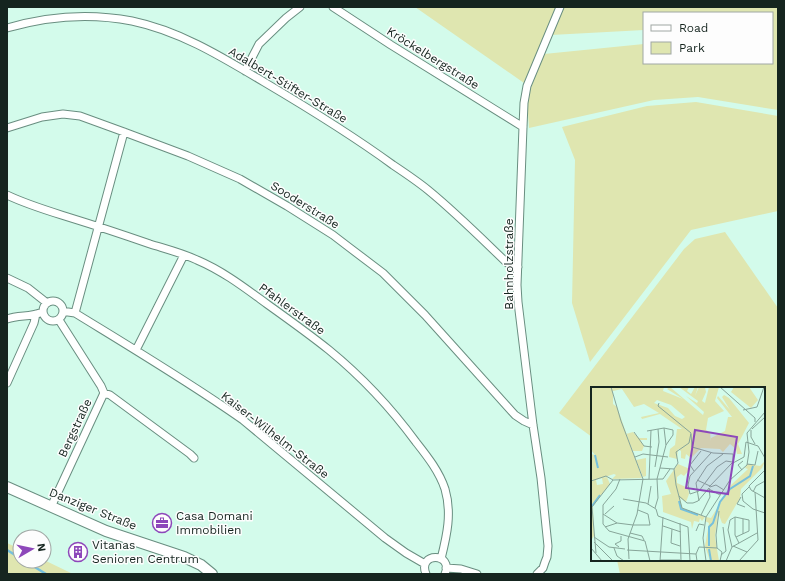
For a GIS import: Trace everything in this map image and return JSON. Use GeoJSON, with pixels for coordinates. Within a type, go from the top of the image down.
{"type":"FeatureCollection","features":[{"type":"Feature","properties":{"kind":"main road","name":"Danziger Straße"},"geometry":{"type":"LineString","coordinates":[[7,487],[106,531],[184,557],[201,565],[212,574]]}},
{"type":"Feature","properties":{"kind":"street"},"geometry":{"type":"LineString","coordinates":[[245,71],[259,44],[286,18],[300,7]]}},
{"type":"Feature","properties":{"kind":"street","name":"Kröckelbergstraße"},"geometry":{"type":"LineString","coordinates":[[333,7],[523,127]]}},
{"type":"Feature","properties":{"kind":"street","name":"Bahnholzstraße"},"geometry":{"type":"LineString","coordinates":[[539,573],[543,568],[547,557],[548,546],[541,478],[518,302],[523,127],[524,103],[527,86],[560,7]]}},
{"type":"Feature","properties":{"kind":"street","name":"Adalbert-Stifter-Straße"},"geometry":{"type":"LineString","coordinates":[[7,28],[36,21],[70,16],[102,17],[133,21],[163,30],[191,41],[296,101],[358,140],[426,189],[447,206],[506,262],[512,266],[518,267]]}},
{"type":"Feature","properties":{"kind":"street","name":"Sooderstraße"},"geometry":{"type":"LineString","coordinates":[[7,128],[42,116],[63,114],[76,116],[88,119],[188,156],[240,179],[287,206],[326,231],[383,274],[412,300],[515,415],[533,425]]}},
{"type":"Feature","properties":{"kind":"street"},"geometry":{"type":"LineString","coordinates":[[75,313],[124,132]]}},
{"type":"Feature","properties":{"kind":"street","name":"Pfahlerstraße"},"geometry":{"type":"LineString","coordinates":[[7,195],[24,203],[184,255],[210,266],[224,274],[310,336],[352,370],[395,415],[426,454],[439,475],[445,490],[448,506],[448,526],[441,559]]}},
{"type":"Feature","properties":{"kind":"street"},"geometry":{"type":"LineString","coordinates":[[136,350],[184,255]]}},
{"type":"Feature","properties":{"kind":"street"},"geometry":{"type":"LineString","coordinates":[[7,278],[21,283],[47,302]]}},
{"type":"Feature","properties":{"kind":"street"},"geometry":{"type":"LineString","coordinates":[[7,319],[15,316],[39,313],[51,322],[55,322],[59,320],[63,312],[61,306],[54,301],[47,302],[42,308],[39,313],[34,323],[7,383]]}},
{"type":"Feature","properties":{"kind":"street","name":"Kaiser-Wilhelm-Straße"},"geometry":{"type":"LineString","coordinates":[[63,312],[75,313],[136,350],[243,420],[395,546],[425,564]]}},
{"type":"Feature","properties":{"kind":"street","name":"Bergstraße"},"geometry":{"type":"LineString","coordinates":[[51,507],[104,393],[59,320]]}},
{"type":"Feature","properties":{"kind":"street"},"geometry":{"type":"LineString","coordinates":[[104,393],[110,395],[194,458]]}},
{"type":"Feature","properties":{"kind":"street"},"geometry":{"type":"LineString","coordinates":[[426,574],[424,570],[425,564],[431,558],[436,557],[445,562],[446,571],[461,569],[477,574]]}},
{"type":"Feature","properties":{"kind":"green space"},"geometry":{"type":"Polygon","coordinates":[[[415,7],[556,7],[524,83],[415,7]]]}},
{"type":"Feature","properties":{"kind":"green space"},"geometry":{"type":"Polygon","coordinates":[[[563,7],[778,7],[778,110],[698,97],[654,100],[529,128],[527,98],[544,54],[643,44],[643,64],[773,64],[773,12],[643,12],[643,30],[551,35],[563,7]]]}},
{"type":"Feature","properties":{"kind":"green space"},"geometry":{"type":"Polygon","coordinates":[[[696,102],[778,116],[778,211],[691,230],[590,362],[572,303],[575,160],[562,127],[647,106],[696,102]]]}},
{"type":"Feature","properties":{"kind":"green space"},"geometry":{"type":"Polygon","coordinates":[[[725,232],[778,308],[778,574],[620,574],[617,561],[765,561],[765,387],[591,387],[591,436],[559,413],[684,249],[695,239],[725,232]]]}},
{"type":"Feature","properties":{"kind":"green space"},"geometry":{"type":"Polygon","coordinates":[[[7,543],[12,545],[12,569],[52,569],[52,564],[73,574],[7,574],[7,543]]]}},
{"type":"Feature","properties":{"kind":"waterway"},"geometry":{"type":"LineString","coordinates":[[7,550],[12,553]]}},
{"type":"Feature","properties":{"kind":"waterway"},"geometry":{"type":"LineString","coordinates":[[38,569],[46,574]]}},
{"type":"Feature","properties":{"kind":"place","name":"Casa Domani Immobilien"},"geometry":{"type":"Point","coordinates":[162,523]}},
{"type":"Feature","properties":{"kind":"place","name":"Vitanas Senioren Centrum"},"geometry":{"type":"Point","coordinates":[78,552]}}]}
